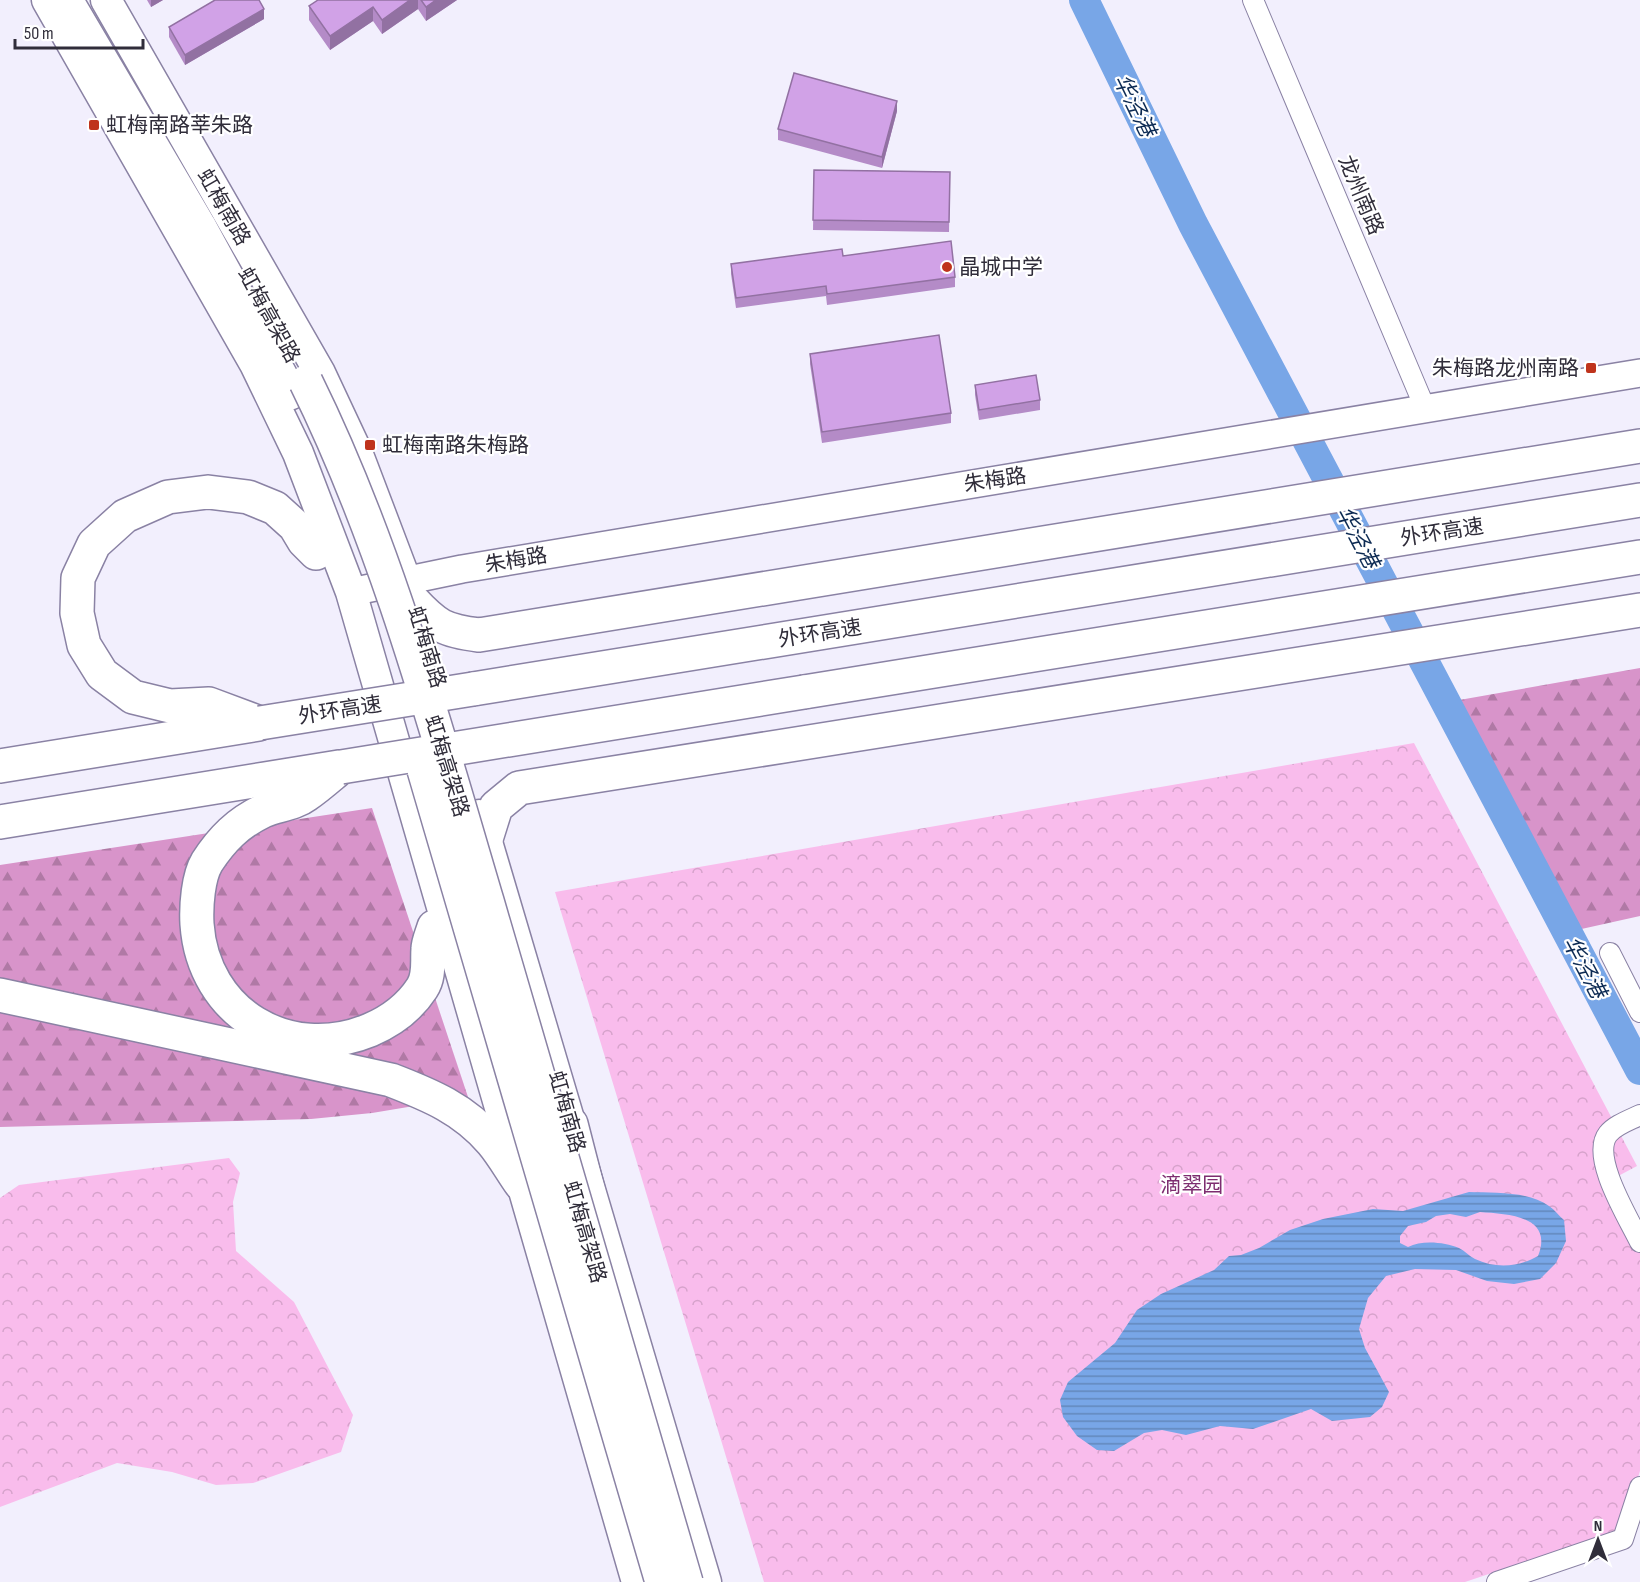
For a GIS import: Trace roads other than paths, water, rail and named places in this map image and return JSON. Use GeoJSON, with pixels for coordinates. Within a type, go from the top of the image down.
{"type":"FeatureCollection","features":[{"type":"Feature","properties":{"kind":"highway","name":"虹梅高架路"},"geometry":{"type":"LineString","coordinates":[[66,0],[245,309],[290,393],[328,478],[384,627],[662,1582]]}},
{"type":"Feature","properties":{"kind":"highway","name":"虹梅高架路"},"geometry":{"type":"LineString","coordinates":[[87,0],[216,220],[306,382],[340,455],[402,619],[554,1127],[686,1582]]}},
{"type":"Feature","properties":{"kind":"highway"},"geometry":{"type":"LineString","coordinates":[[409,591],[430,620],[453,632],[479,635],[1640,446]]}},
{"type":"Feature","properties":{"kind":"highway"},"geometry":{"type":"LineString","coordinates":[[260,723],[209,704],[170,706],[133,697],[102,674],[84,645],[77,613],[78,578],[94,544],[125,516],[168,497],[208,492],[248,497],[275,508],[295,526],[304,541],[316,553]]}},
{"type":"Feature","properties":{"kind":"highway","name":"外环高速"},"geometry":{"type":"LineString","coordinates":[[0,766],[1640,500]]}},
{"type":"Feature","properties":{"kind":"highway"},"geometry":{"type":"LineString","coordinates":[[0,822],[1640,556]]}},
{"type":"Feature","properties":{"kind":"highway"},"geometry":{"type":"LineString","coordinates":[[486,839],[496,807],[519,788],[1640,610]]}},
{"type":"Feature","properties":{"kind":"highway"},"geometry":{"type":"LineString","coordinates":[[341,767],[304,797],[264,811],[229,832],[206,864],[195,904],[198,942],[211,978],[237,1011],[269,1032],[312,1042],[350,1038],[387,1023],[410,1004],[423,986],[429,965],[428,947],[434,927]]}},
{"type":"Feature","properties":{"kind":"highway"},"geometry":{"type":"LineString","coordinates":[[0,995],[390,1080],[433,1096],[465,1117],[492,1143],[521,1184]]}},
{"type":"Feature","properties":{"kind":"highway"},"geometry":{"type":"LineString","coordinates":[[571,1124],[649,1418],[697,1582]]}},
{"type":"Feature","properties":{"kind":"main road"},"geometry":{"type":"LineString","coordinates":[[47,0],[255,364],[298,453],[351,592],[637,1582]]}},
{"type":"Feature","properties":{"kind":"main road","name":"虹梅南路"},"geometry":{"type":"LineString","coordinates":[[106,0],[320,373],[357,452],[409,591],[486,839],[706,1582]]}},
{"type":"Feature","properties":{"kind":"main road"},"geometry":{"type":"LineString","coordinates":[[157,193],[156,223],[243,376],[288,479],[337,606],[483,1088],[494,1115],[506,1131]]}},
{"type":"Feature","properties":{"kind":"street","name":"龙州南路"},"geometry":{"type":"LineString","coordinates":[[1253,0],[1425,408]]}},
{"type":"Feature","properties":{"kind":"street","name":"朱梅路"},"geometry":{"type":"LineString","coordinates":[[351,592],[409,591],[462,569],[1640,373]]}},
{"type":"Feature","properties":{"kind":"street"},"geometry":{"type":"LineString","coordinates":[[1610,953],[1640,1012]]}},
{"type":"Feature","properties":{"kind":"street"},"geometry":{"type":"LineString","coordinates":[[1633,1119],[1607,1134],[1603,1150],[1606,1172],[1640,1242]]}},
{"type":"Feature","properties":{"kind":"street"},"geometry":{"type":"LineString","coordinates":[[1497,1582],[1623,1539],[1640,1487]]}},
{"type":"Feature","properties":{"kind":"water"},"geometry":{"type":"Polygon","coordinates":[[[1469,1192],[1521,1195],[1541,1201],[1564,1220],[1566,1241],[1556,1263],[1540,1279],[1514,1284],[1487,1281],[1456,1270],[1415,1269],[1386,1276],[1368,1298],[1359,1329],[1365,1348],[1389,1392],[1382,1407],[1370,1417],[1332,1421],[1311,1409],[1253,1429],[1220,1426],[1186,1435],[1162,1430],[1144,1433],[1114,1451],[1097,1450],[1077,1436],[1063,1417],[1060,1400],[1068,1382],[1115,1343],[1137,1310],[1161,1294],[1214,1270],[1229,1256],[1241,1255],[1259,1248],[1290,1230],[1323,1219],[1373,1209],[1403,1211],[1469,1192]],[[1480,1212],[1466,1217],[1450,1214],[1436,1216],[1426,1222],[1408,1226],[1400,1236],[1400,1243],[1408,1247],[1426,1243],[1447,1244],[1459,1248],[1473,1258],[1499,1265],[1523,1263],[1538,1256],[1541,1243],[1540,1233],[1534,1225],[1515,1216],[1480,1212]]]}},
{"type":"Feature","properties":{"kind":"waterway","name":"华泾港"},"geometry":{"type":"LineString","coordinates":[[1084,0],[1193,224],[1640,1070]]}},
{"type":"Feature","properties":{"kind":"place","name":"虹梅南路莘朱路"},"geometry":{"type":"Point","coordinates":[94,125]}},
{"type":"Feature","properties":{"kind":"place","name":"晶城中学"},"geometry":{"type":"Point","coordinates":[947,267]}},
{"type":"Feature","properties":{"kind":"place","name":"朱梅路龙州南路"},"geometry":{"type":"Point","coordinates":[1591,368]}},
{"type":"Feature","properties":{"kind":"place","name":"虹梅南路朱梅路"},"geometry":{"type":"Point","coordinates":[370,445]}},
{"type":"Feature","properties":{"kind":"park label","name":"滴翠园"},"geometry":{"type":"Point","coordinates":[1192,1185]}}]}
